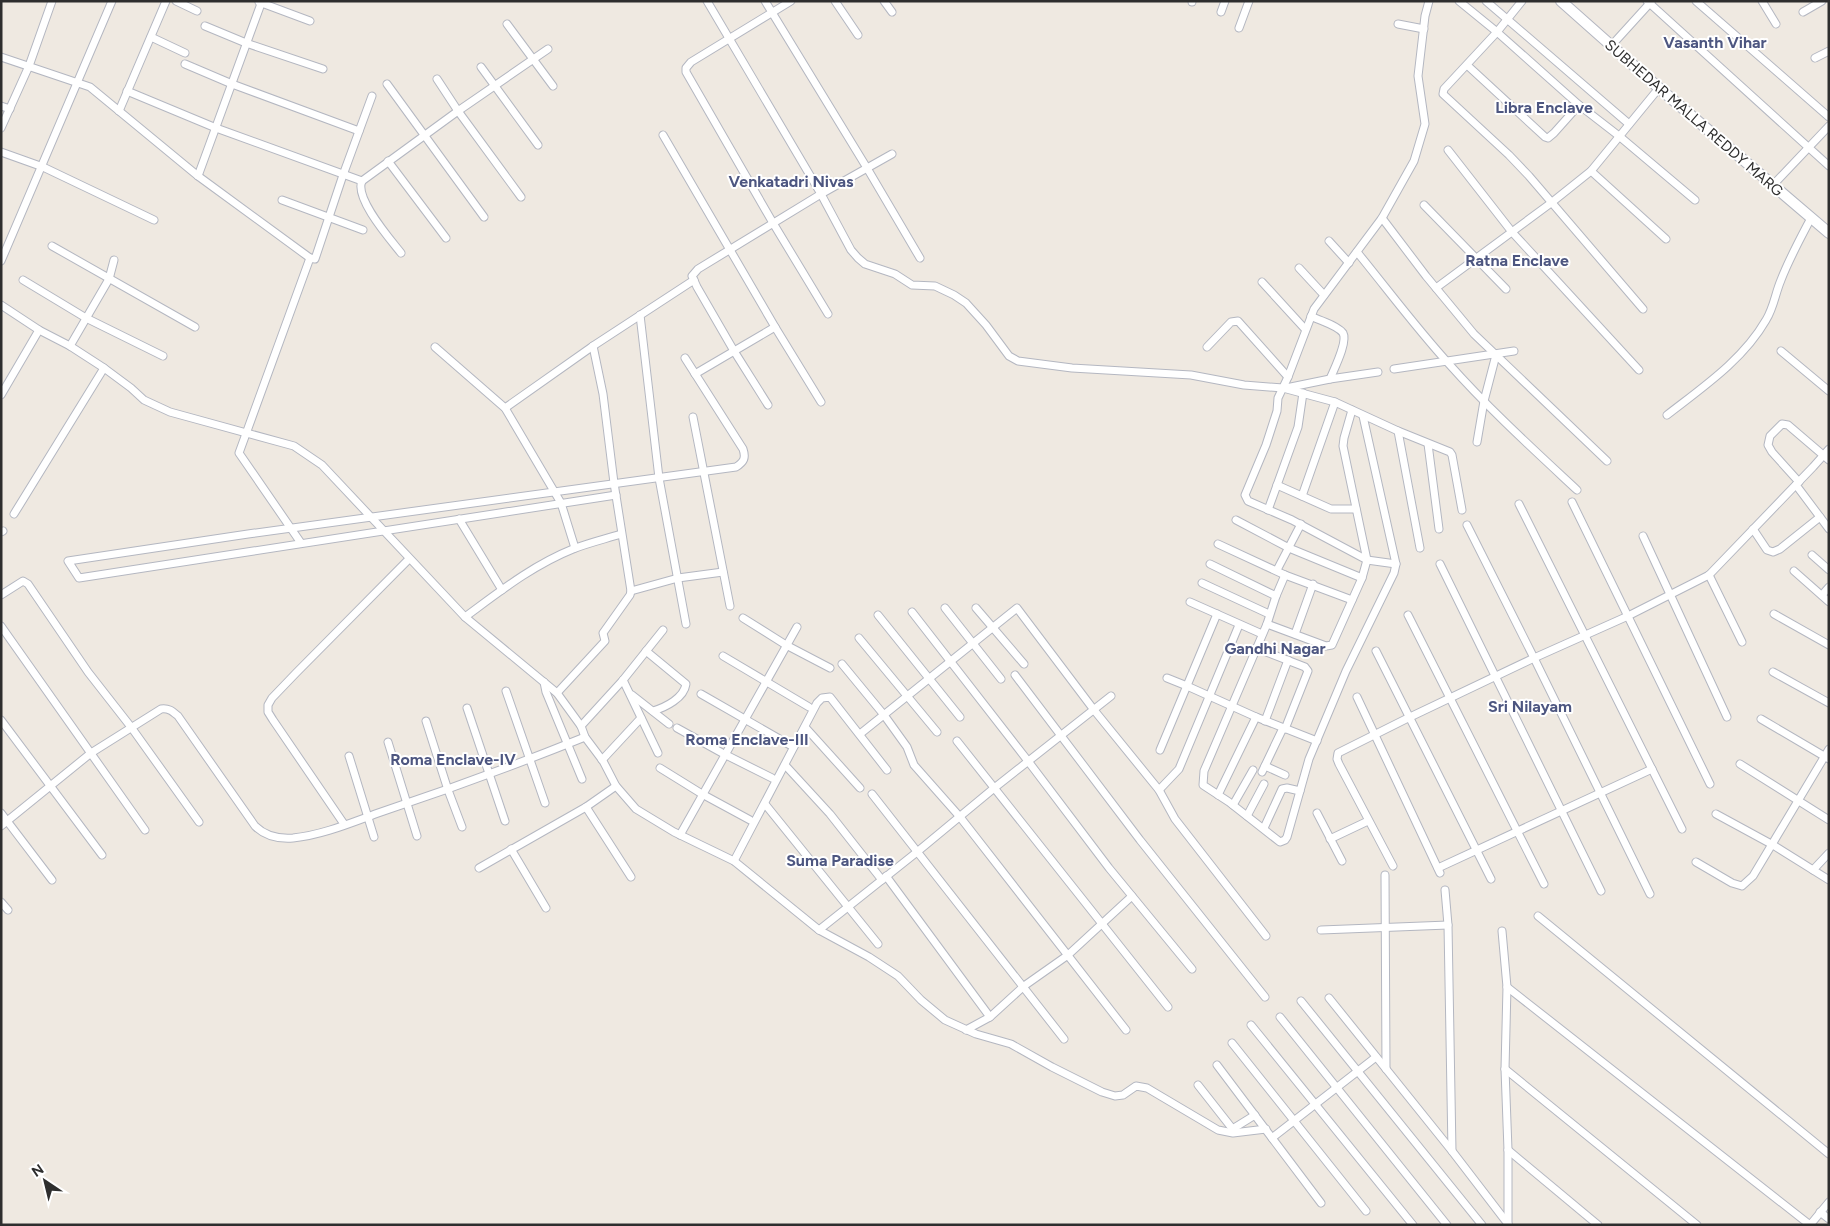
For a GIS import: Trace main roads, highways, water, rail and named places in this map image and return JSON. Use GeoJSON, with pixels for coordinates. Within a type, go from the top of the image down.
{"type":"FeatureCollection","features":[{"type":"Feature","properties":{"kind":"main road","name":"SUBHEDAR MALLA REDDY MARG"},"geometry":{"type":"LineString","coordinates":[[1561,1],[1659,88],[1829,233]]}},
{"type":"Feature","properties":{"kind":"district","name":"Vasanth Vihar"},"geometry":{"type":"Point","coordinates":[1715,42]}},
{"type":"Feature","properties":{"kind":"district","name":"Libra Enclave"},"geometry":{"type":"Point","coordinates":[1544,107]}},
{"type":"Feature","properties":{"kind":"district","name":"Venkatadri Nivas"},"geometry":{"type":"Point","coordinates":[791,181]}},
{"type":"Feature","properties":{"kind":"district","name":"Ratna Enclave"},"geometry":{"type":"Point","coordinates":[1517,260]}},
{"type":"Feature","properties":{"kind":"district","name":"Gandhi Nagar"},"geometry":{"type":"Point","coordinates":[1275,648]}},
{"type":"Feature","properties":{"kind":"district","name":"Sri Nilayam"},"geometry":{"type":"Point","coordinates":[1530,706]}},
{"type":"Feature","properties":{"kind":"district","name":"Roma Enclave-III"},"geometry":{"type":"Point","coordinates":[747,739]}},
{"type":"Feature","properties":{"kind":"district","name":"Roma Enclave-IV"},"geometry":{"type":"Point","coordinates":[453,759]}},
{"type":"Feature","properties":{"kind":"district","name":"Suma Paradise"},"geometry":{"type":"Point","coordinates":[840,860]}}]}
